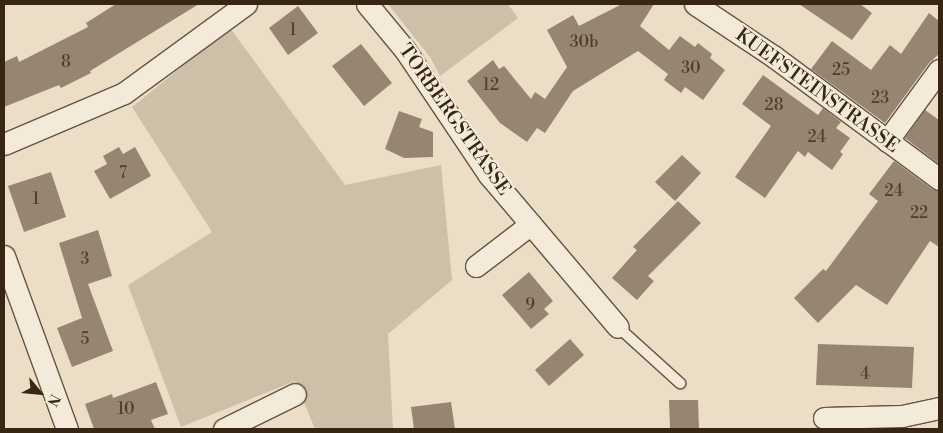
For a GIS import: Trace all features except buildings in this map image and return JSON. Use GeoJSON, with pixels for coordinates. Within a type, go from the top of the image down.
{"type":"FeatureCollection","features":[{"type":"Feature","properties":{"kind":"street"},"geometry":{"type":"LineString","coordinates":[[4,144],[124,93],[246,4]]}},
{"type":"Feature","properties":{"kind":"street","name":"TORBERGSTRASSE"},"geometry":{"type":"LineString","coordinates":[[367,4],[405,50],[489,175],[618,327]]}},
{"type":"Feature","properties":{"kind":"street","name":"KUEFSTEINSTRASSE"},"geometry":{"type":"LineString","coordinates":[[695,4],[773,56],[939,180]]}},
{"type":"Feature","properties":{"kind":"street"},"geometry":{"type":"LineString","coordinates":[[887,141],[939,70]]}},
{"type":"Feature","properties":{"kind":"street"},"geometry":{"type":"LineString","coordinates":[[476,266],[531,224]]}},
{"type":"Feature","properties":{"kind":"street"},"geometry":{"type":"LineString","coordinates":[[4,256],[67,429]]}},
{"type":"Feature","properties":{"kind":"street"},"geometry":{"type":"LineString","coordinates":[[224,429],[295,394]]}},
{"type":"Feature","properties":{"kind":"street"},"geometry":{"type":"LineString","coordinates":[[824,418],[902,416],[939,408]]}},
{"type":"Feature","properties":{"kind":"lane"},"geometry":{"type":"LineString","coordinates":[[618,327],[680,383]]}},
{"type":"Feature","properties":{"kind":"shaded area"},"geometry":{"type":"Polygon","coordinates":[[[388,4],[508,4],[518,18],[440,76],[430,57],[388,4]]]}},
{"type":"Feature","properties":{"kind":"shaded area"},"geometry":{"type":"Polygon","coordinates":[[[230,28],[345,185],[441,165],[452,280],[388,334],[393,429],[315,429],[295,381],[181,427],[128,285],[212,232],[132,107],[230,28]]]}}]}
